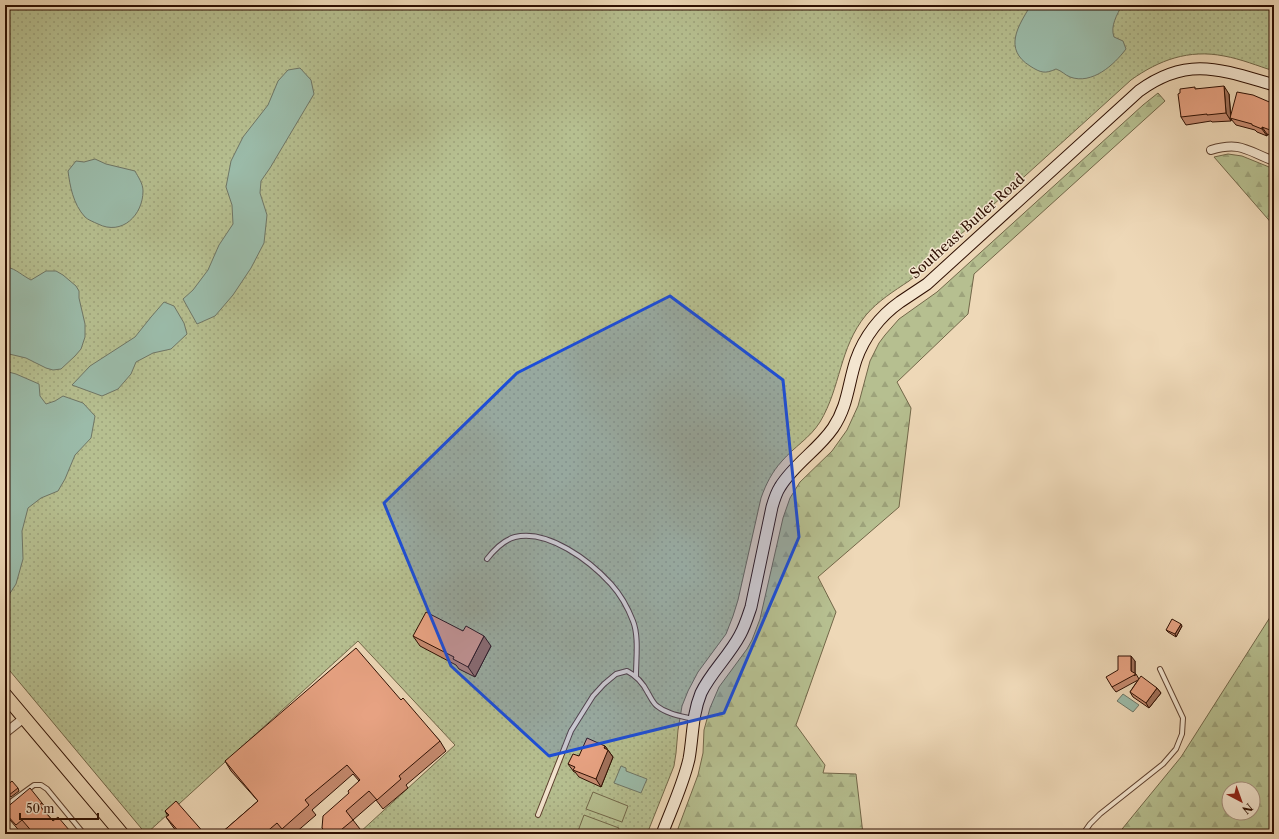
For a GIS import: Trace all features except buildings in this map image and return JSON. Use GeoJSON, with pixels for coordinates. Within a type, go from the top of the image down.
{"type":"FeatureCollection","features":[{"type":"Feature","properties":{"kind":"main road","name":"Southeast Butler Road"},"geometry":{"type":"LineString","coordinates":[[662,834],[686,771],[693,720],[701,693],[707,682],[741,635],[746,622],[751,607],[772,507],[776,496],[787,477],[818,447],[834,426],[846,402],[857,359],[863,344],[879,321],[900,302],[927,284],[1139,91],[1152,82],[1176,72],[1204,68],[1231,73],[1274,86]]}},
{"type":"Feature","properties":{"kind":"main road"},"geometry":{"type":"LineString","coordinates":[[5,695],[122,834]]}},
{"type":"Feature","properties":{"kind":"street"},"geometry":{"type":"LineString","coordinates":[[1211,150],[1223,146],[1234,146],[1274,161]]}},
{"type":"Feature","properties":{"kind":"street"},"geometry":{"type":"LineString","coordinates":[[5,733],[24,718]]}},
{"type":"Feature","properties":{"kind":"lane"},"geometry":{"type":"LineString","coordinates":[[487,559],[493,552],[514,537],[527,535],[543,538],[574,553],[611,584],[623,601],[634,622],[636,640],[636,676]]}},
{"type":"Feature","properties":{"kind":"lane"},"geometry":{"type":"LineString","coordinates":[[1083,834],[1100,814],[1163,764],[1176,749],[1182,734],[1183,718],[1160,669]]}},
{"type":"Feature","properties":{"kind":"lane"},"geometry":{"type":"LineString","coordinates":[[538,815],[571,731],[593,696],[616,674],[627,671],[636,676],[656,706],[667,712],[693,720]]}},
{"type":"Feature","properties":{"kind":"lane"},"geometry":{"type":"LineString","coordinates":[[5,806],[34,785],[41,785],[47,789],[84,834]]}},
{"type":"Feature","properties":{"kind":"highlighted area"},"geometry":{"type":"Polygon","coordinates":[[[670,296],[783,380],[799,537],[724,713],[549,756],[451,666],[384,503],[517,373],[670,296]]]}},
{"type":"Feature","properties":{"kind":"green space"},"geometry":{"type":"Polygon","coordinates":[[[5,5],[1274,5],[1274,71],[1230,57],[1211,54],[1187,55],[1152,67],[1131,80],[922,270],[892,292],[866,315],[850,341],[827,409],[820,422],[812,433],[778,465],[765,488],[761,498],[733,616],[726,634],[698,672],[682,706],[674,766],[647,834],[358,834],[455,745],[358,641],[146,834],[5,665],[5,5]]]}},
{"type":"Feature","properties":{"kind":"green space"},"geometry":{"type":"Polygon","coordinates":[[[1158,93],[1165,101],[974,274],[968,314],[897,382],[911,408],[899,507],[818,577],[836,612],[796,725],[825,765],[823,773],[856,774],[863,834],[676,834],[698,775],[703,753],[704,730],[710,708],[719,687],[747,649],[760,619],[783,518],[790,498],[800,482],[832,451],[847,430],[858,406],[870,361],[879,343],[899,319],[937,292],[1158,93]]]}},
{"type":"Feature","properties":{"kind":"green space"},"geometry":{"type":"Polygon","coordinates":[[[1228,154],[1242,156],[1274,169],[1274,226],[1214,157],[1228,154]]]}},
{"type":"Feature","properties":{"kind":"green space"},"geometry":{"type":"Polygon","coordinates":[[[1274,611],[1274,834],[1118,834],[1181,757],[1274,611]]]}},
{"type":"Feature","properties":{"kind":"green space"},"geometry":{"type":"Polygon","coordinates":[[[593,792],[628,806],[622,822],[586,809],[593,792]]]}},
{"type":"Feature","properties":{"kind":"green space"},"geometry":{"type":"Polygon","coordinates":[[[584,815],[619,828],[617,834],[585,834],[578,831],[584,815]]]}},
{"type":"Feature","properties":{"kind":"shaded area"},"geometry":{"type":"Polygon","coordinates":[[[1031,5],[1122,5],[1115,21],[1113,33],[1114,37],[1123,41],[1126,49],[1109,67],[1094,76],[1086,78],[1078,79],[1070,77],[1056,69],[1049,72],[1037,70],[1022,59],[1017,52],[1015,45],[1018,29],[1031,5]]]}},
{"type":"Feature","properties":{"kind":"shaded area"},"geometry":{"type":"Polygon","coordinates":[[[300,68],[311,80],[314,94],[261,181],[260,193],[267,215],[264,243],[251,268],[233,295],[215,316],[197,324],[183,299],[193,290],[208,270],[219,245],[233,224],[232,205],[226,187],[231,161],[243,137],[268,105],[278,81],[288,70],[300,68]]]}},
{"type":"Feature","properties":{"kind":"shaded area"},"geometry":{"type":"Polygon","coordinates":[[[95,159],[106,164],[135,171],[141,183],[143,191],[139,208],[130,221],[123,225],[107,227],[89,220],[81,212],[75,201],[68,171],[76,161],[84,162],[95,159]]]}},
{"type":"Feature","properties":{"kind":"shaded area"},"geometry":{"type":"Polygon","coordinates":[[[7,267],[31,280],[46,271],[56,271],[76,286],[79,291],[79,298],[85,324],[85,337],[81,349],[61,369],[53,370],[46,368],[26,358],[5,353],[5,268],[7,267]]]}},
{"type":"Feature","properties":{"kind":"shaded area"},"geometry":{"type":"Polygon","coordinates":[[[164,302],[174,306],[184,323],[187,334],[171,349],[153,353],[136,362],[131,374],[118,389],[102,396],[72,385],[90,366],[135,337],[164,302]]]}},
{"type":"Feature","properties":{"kind":"shaded area"},"geometry":{"type":"Polygon","coordinates":[[[5,371],[39,384],[40,396],[46,404],[63,396],[83,403],[95,416],[91,438],[75,455],[65,479],[58,491],[41,498],[28,508],[22,531],[23,559],[16,584],[5,601],[5,371]]]}},
{"type":"Feature","properties":{"kind":"shaded area"},"geometry":{"type":"Polygon","coordinates":[[[1123,694],[1139,705],[1133,712],[1117,701],[1123,694]]]}},
{"type":"Feature","properties":{"kind":"shaded area"},"geometry":{"type":"Polygon","coordinates":[[[621,766],[626,768],[626,771],[647,779],[641,793],[614,783],[621,766]]]}}]}
